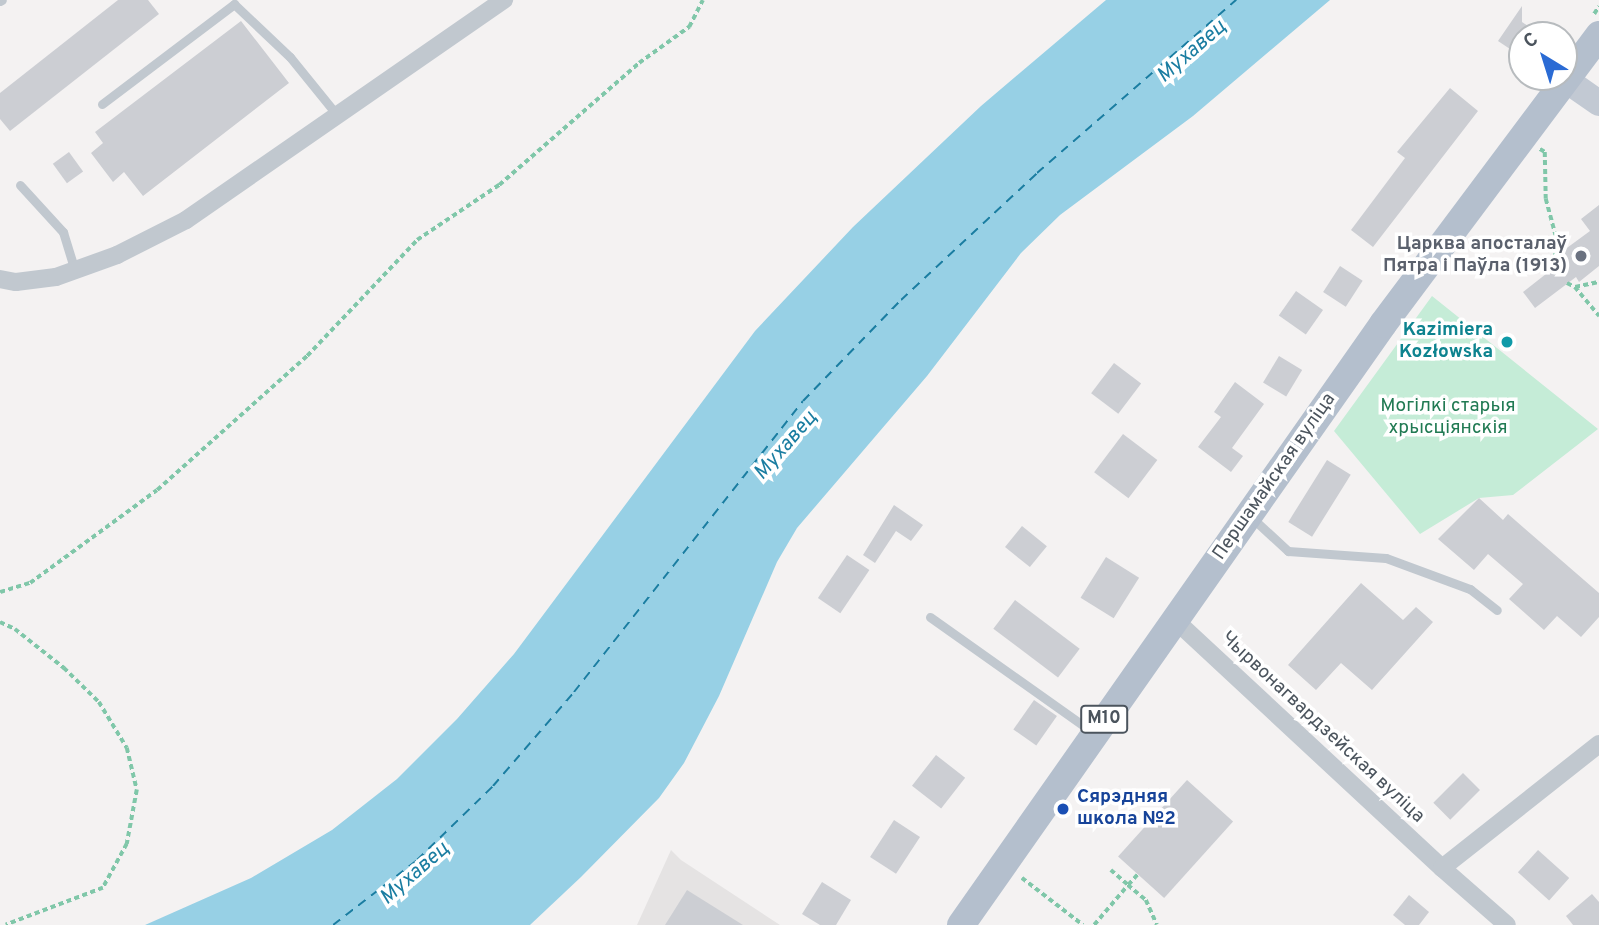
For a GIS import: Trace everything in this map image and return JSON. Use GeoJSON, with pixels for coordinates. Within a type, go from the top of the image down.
{"type":"FeatureCollection","features":[{"type":"Feature","properties":{"kind":"main road","name":"Першамайская вуліца"},"geometry":{"type":"LineString","coordinates":[[1578,64],[1599,35]]}},
{"type":"Feature","properties":{"kind":"main road"},"geometry":{"type":"LineString","coordinates":[[1578,88],[1599,103]]}},
{"type":"Feature","properties":{"kind":"main road","name":"Першамайская вуліца"},"geometry":{"type":"LineString","coordinates":[[961,925],[1383,324],[1558,91]]}},
{"type":"Feature","properties":{"kind":"street"},"geometry":{"type":"LineString","coordinates":[[0,279],[16,282],[56,277],[75,271],[117,255],[186,220],[504,0]]}},
{"type":"Feature","properties":{"kind":"street","name":"Чырвонагвардзейская вуліца"},"geometry":{"type":"LineString","coordinates":[[1174,619],[1507,925]]}},
{"type":"Feature","properties":{"kind":"street"},"geometry":{"type":"LineString","coordinates":[[1442,868],[1599,744]]}},
{"type":"Feature","properties":{"kind":"lane"},"geometry":{"type":"LineString","coordinates":[[102,104],[234,4],[290,57],[337,115]]}},
{"type":"Feature","properties":{"kind":"lane"},"geometry":{"type":"LineString","coordinates":[[20,184],[63,232],[75,271]]}},
{"type":"Feature","properties":{"kind":"lane"},"geometry":{"type":"LineString","coordinates":[[1249,515],[1287,551],[1385,558],[1470,589],[1497,610]]}},
{"type":"Feature","properties":{"kind":"lane"},"geometry":{"type":"LineString","coordinates":[[930,617],[1094,733]]}},
{"type":"Feature","properties":{"kind":"path"},"geometry":{"type":"LineString","coordinates":[[0,592],[30,583],[157,490],[307,356],[417,240],[499,185],[639,63],[689,27],[704,0]]}},
{"type":"Feature","properties":{"kind":"path"},"geometry":{"type":"LineString","coordinates":[[1536,145],[1545,152],[1546,199],[1556,236],[1555,267]]}},
{"type":"Feature","properties":{"kind":"path"},"geometry":{"type":"LineString","coordinates":[[1575,287],[1599,282]]}},
{"type":"Feature","properties":{"kind":"path"},"geometry":{"type":"LineString","coordinates":[[1567,283],[1575,287],[1599,316]]}},
{"type":"Feature","properties":{"kind":"path"},"geometry":{"type":"LineString","coordinates":[[0,622],[15,629],[64,668],[99,702],[127,748],[137,790],[127,844],[103,888],[6,925]]}},
{"type":"Feature","properties":{"kind":"path"},"geometry":{"type":"LineString","coordinates":[[1111,870],[1146,900],[1157,925]]}},
{"type":"Feature","properties":{"kind":"path"},"geometry":{"type":"LineString","coordinates":[[1094,925],[1138,874]]}},
{"type":"Feature","properties":{"kind":"path"},"geometry":{"type":"LineString","coordinates":[[1018,875],[1083,925]]}},
{"type":"Feature","properties":{"kind":"shaded area"},"geometry":{"type":"Polygon","coordinates":[[[671,850],[681,860],[780,925],[637,925],[671,850]]]}},
{"type":"Feature","properties":{"kind":"green space","name":"Могілкі старыя хрысціянскія"},"geometry":{"type":"Polygon","coordinates":[[[1432,296],[1598,429],[1513,495],[1479,498],[1420,534],[1334,431],[1432,296]]]}},
{"type":"Feature","properties":{"kind":"water","name":"Мухавец"},"geometry":{"type":"Polygon","coordinates":[[[1106,0],[1330,0],[1193,116],[1060,215],[1021,253],[927,376],[797,528],[777,562],[719,696],[684,763],[659,798],[581,877],[530,925],[145,925],[251,878],[332,830],[397,779],[457,719],[514,654],[755,331],[853,227],[981,106],[1106,0]]]}},
{"type":"Feature","properties":{"kind":"building"},"geometry":{"type":"Polygon","coordinates":[[[118,0],[148,0],[159,14],[10,131],[0,119],[0,93],[118,0]]]}},
{"type":"Feature","properties":{"kind":"building"},"geometry":{"type":"Polygon","coordinates":[[[1522,6],[1522,21],[1512,21],[1522,6]]]}},
{"type":"Feature","properties":{"kind":"building"},"geometry":{"type":"Polygon","coordinates":[[[241,21],[289,83],[143,196],[124,172],[113,182],[91,153],[103,143],[95,132],[241,21]]]}},
{"type":"Feature","properties":{"kind":"building"},"geometry":{"type":"Polygon","coordinates":[[[1508,26],[1508,48],[1498,41],[1508,26]]]}},
{"type":"Feature","properties":{"kind":"building"},"geometry":{"type":"Polygon","coordinates":[[[1450,88],[1478,111],[1373,247],[1351,230],[1405,158],[1397,152],[1450,88]]]}},
{"type":"Feature","properties":{"kind":"building"},"geometry":{"type":"Polygon","coordinates":[[[69,152],[83,171],[67,183],[53,164],[69,152]]]}},
{"type":"Feature","properties":{"kind":"building","name":"Царква апосталаў Пятра і Паўла (1913)"},"geometry":{"type":"Polygon","coordinates":[[[1599,205],[1599,266],[1579,282],[1576,277],[1535,308],[1523,292],[1565,259],[1560,253],[1590,231],[1581,219],[1599,205]]]}},
{"type":"Feature","properties":{"kind":"building"},"geometry":{"type":"Polygon","coordinates":[[[1340,266],[1363,281],[1346,307],[1323,292],[1340,266]]]}},
{"type":"Feature","properties":{"kind":"building"},"geometry":{"type":"Polygon","coordinates":[[[1296,291],[1323,310],[1306,335],[1279,316],[1296,291]]]}},
{"type":"Feature","properties":{"kind":"building"},"geometry":{"type":"Polygon","coordinates":[[[1279,356],[1302,370],[1286,396],[1263,383],[1279,356]]]}},
{"type":"Feature","properties":{"kind":"building"},"geometry":{"type":"Polygon","coordinates":[[[1114,363],[1141,383],[1118,414],[1091,393],[1114,363]]]}},
{"type":"Feature","properties":{"kind":"building"},"geometry":{"type":"Polygon","coordinates":[[[1235,382],[1264,404],[1232,448],[1243,456],[1231,472],[1198,447],[1221,417],[1214,412],[1235,382]]]}},
{"type":"Feature","properties":{"kind":"building"},"geometry":{"type":"Polygon","coordinates":[[[1123,434],[1157,460],[1128,498],[1094,472],[1123,434]]]}},
{"type":"Feature","properties":{"kind":"building"},"geometry":{"type":"Polygon","coordinates":[[[1327,460],[1351,475],[1312,537],[1288,522],[1327,460]]]}},
{"type":"Feature","properties":{"kind":"building"},"geometry":{"type":"Polygon","coordinates":[[[1479,498],[1503,520],[1508,514],[1599,593],[1599,617],[1581,637],[1557,616],[1544,630],[1509,599],[1523,584],[1488,554],[1474,570],[1438,539],[1479,498]]]}},
{"type":"Feature","properties":{"kind":"building"},"geometry":{"type":"Polygon","coordinates":[[[894,505],[923,525],[911,541],[896,531],[875,563],[863,555],[894,505]]]}},
{"type":"Feature","properties":{"kind":"building"},"geometry":{"type":"Polygon","coordinates":[[[1022,526],[1047,546],[1030,567],[1005,547],[1022,526]]]}},
{"type":"Feature","properties":{"kind":"building"},"geometry":{"type":"Polygon","coordinates":[[[847,555],[869,570],[840,613],[818,598],[847,555]]]}},
{"type":"Feature","properties":{"kind":"building"},"geometry":{"type":"Polygon","coordinates":[[[1106,557],[1139,578],[1114,618],[1081,598],[1106,557]]]}},
{"type":"Feature","properties":{"kind":"building"},"geometry":{"type":"Polygon","coordinates":[[[1361,583],[1403,620],[1416,607],[1433,622],[1372,690],[1341,663],[1316,690],[1288,665],[1361,583]]]}},
{"type":"Feature","properties":{"kind":"building"},"geometry":{"type":"Polygon","coordinates":[[[1015,600],[1080,649],[1058,677],[993,629],[1015,600]]]}},
{"type":"Feature","properties":{"kind":"building"},"geometry":{"type":"Polygon","coordinates":[[[1034,700],[1057,716],[1036,746],[1013,729],[1034,700]]]}},
{"type":"Feature","properties":{"kind":"building"},"geometry":{"type":"Polygon","coordinates":[[[936,755],[965,778],[941,809],[912,786],[936,755]]]}},
{"type":"Feature","properties":{"kind":"building"},"geometry":{"type":"Polygon","coordinates":[[[1463,773],[1480,790],[1450,820],[1433,803],[1463,773]]]}},
{"type":"Feature","properties":{"kind":"building"},"geometry":{"type":"Polygon","coordinates":[[[1187,780],[1233,821],[1164,898],[1118,857],[1187,780]]]}},
{"type":"Feature","properties":{"kind":"building"},"geometry":{"type":"Polygon","coordinates":[[[894,820],[920,837],[896,874],[870,857],[894,820]]]}},
{"type":"Feature","properties":{"kind":"building"},"geometry":{"type":"Polygon","coordinates":[[[1538,850],[1569,878],[1549,900],[1518,872],[1538,850]]]}},
{"type":"Feature","properties":{"kind":"building"},"geometry":{"type":"Polygon","coordinates":[[[822,882],[851,900],[836,925],[820,925],[802,914],[822,882]]]}},
{"type":"Feature","properties":{"kind":"building"},"geometry":{"type":"Polygon","coordinates":[[[687,890],[743,925],[665,925],[687,890]]]}},
{"type":"Feature","properties":{"kind":"building"},"geometry":{"type":"Polygon","coordinates":[[[1592,894],[1599,902],[1599,925],[1573,925],[1566,916],[1592,894]]]}},
{"type":"Feature","properties":{"kind":"building"},"geometry":{"type":"Polygon","coordinates":[[[1409,895],[1429,912],[1419,925],[1405,925],[1393,915],[1409,895]]]}},
{"type":"Feature","properties":{"kind":"ferry route"},"geometry":{"type":"LineString","coordinates":[[333,925],[417,860],[493,786],[574,692],[803,401],[901,300],[1037,173],[1236,0]]}},
{"type":"Feature","properties":{"kind":"place","name":"Царква апосталаў Пятра і Паўла (1913)"},"geometry":{"type":"Point","coordinates":[1581,256]}},
{"type":"Feature","properties":{"kind":"place","name":"Kazimiera Kozłowska"},"geometry":{"type":"Point","coordinates":[1507,342]}},
{"type":"Feature","properties":{"kind":"place","name":"Сярэдняя школа №2"},"geometry":{"type":"Point","coordinates":[1063,809]}}]}
